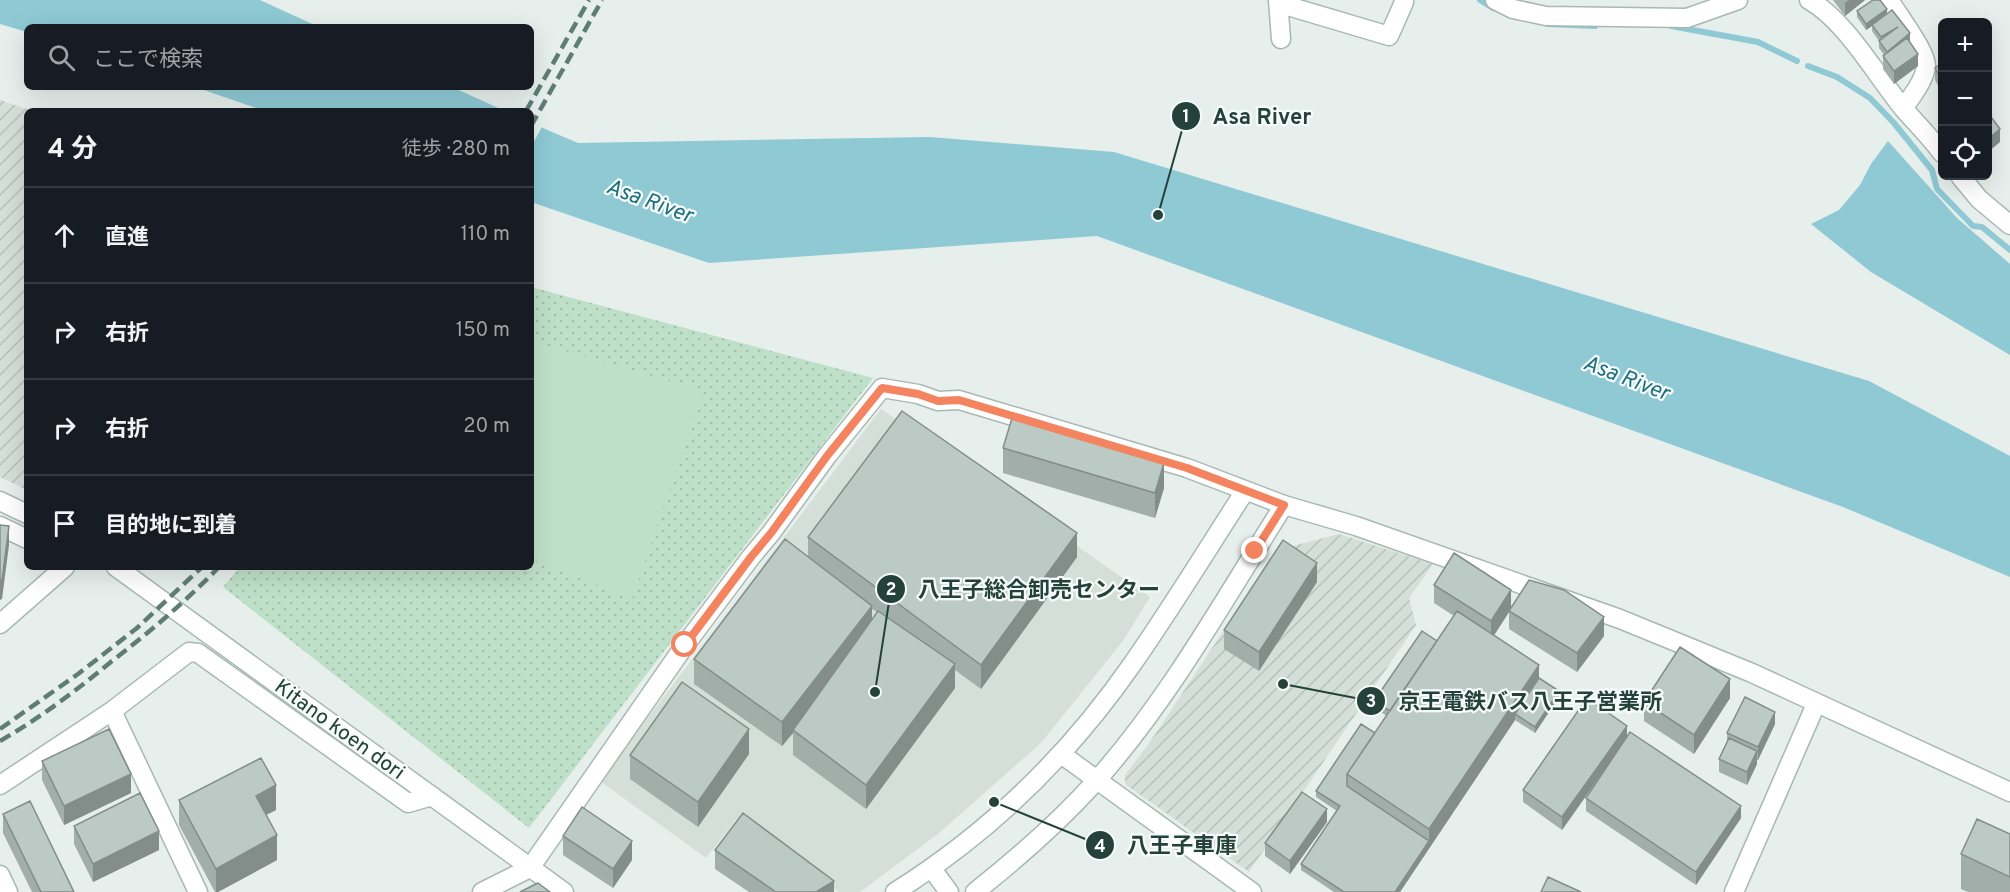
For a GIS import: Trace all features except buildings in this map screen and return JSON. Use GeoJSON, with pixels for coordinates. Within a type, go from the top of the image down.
{"type":"FeatureCollection","features":[{"type":"Feature","properties":{"kind":"street"},"geometry":{"type":"LineString","coordinates":[[1496,0],[1513,9],[1546,16],[1687,18],[1733,1]]}},
{"type":"Feature","properties":{"kind":"street"},"geometry":{"type":"LineString","coordinates":[[1809,0],[1822,7],[1837,22],[1903,108],[1938,148]]}},
{"type":"Feature","properties":{"kind":"street"},"geometry":{"type":"LineString","coordinates":[[1889,0],[1922,53],[1926,66],[1918,87],[1903,108]]}},
{"type":"Feature","properties":{"kind":"street"},"geometry":{"type":"LineString","coordinates":[[1281,39],[1278,1],[1389,36],[1404,2]]}},
{"type":"Feature","properties":{"kind":"street"},"geometry":{"type":"LineString","coordinates":[[1963,180],[1979,199],[2010,225]]}},
{"type":"Feature","properties":{"kind":"street"},"geometry":{"type":"LineString","coordinates":[[482,892],[530,868],[692,637],[827,456],[882,388],[918,394],[938,401],[959,400],[1187,468],[1284,505],[1415,546],[1620,619],[1752,673],[2010,792]]}},
{"type":"Feature","properties":{"kind":"street"},"geometry":{"type":"LineString","coordinates":[[895,892],[965,844],[1004,810],[1061,754],[1133,663],[1245,491]]}},
{"type":"Feature","properties":{"kind":"street"},"geometry":{"type":"LineString","coordinates":[[0,501],[24,513]]}},
{"type":"Feature","properties":{"kind":"street"},"geometry":{"type":"LineString","coordinates":[[975,892],[1036,840],[1096,781],[1138,729],[1169,687],[1284,505]]}},
{"type":"Feature","properties":{"kind":"street"},"geometry":{"type":"LineString","coordinates":[[0,526],[24,538]]}},
{"type":"Feature","properties":{"kind":"street"},"geometry":{"type":"LineString","coordinates":[[0,624],[62,570]]}},
{"type":"Feature","properties":{"kind":"street","name":"Kitano koen dori"},"geometry":{"type":"LineString","coordinates":[[120,570],[564,892]]}},
{"type":"Feature","properties":{"kind":"street"},"geometry":{"type":"LineString","coordinates":[[0,785],[112,711],[189,652],[198,654],[408,803],[432,796]]}},
{"type":"Feature","properties":{"kind":"street"},"geometry":{"type":"LineString","coordinates":[[1734,892],[1816,704]]}},
{"type":"Feature","properties":{"kind":"street"},"geometry":{"type":"LineString","coordinates":[[112,711],[198,892]]}},
{"type":"Feature","properties":{"kind":"street"},"geometry":{"type":"LineString","coordinates":[[1061,754],[1252,892]]}},
{"type":"Feature","properties":{"kind":"street"},"geometry":{"type":"LineString","coordinates":[[932,868],[949,892]]}},
{"type":"Feature","properties":{"kind":"street"},"geometry":{"type":"LineString","coordinates":[[0,875],[8,892]]}},
{"type":"Feature","properties":{"kind":"shaded area"},"geometry":{"type":"Polygon","coordinates":[[[0,100],[24,108],[24,489],[0,477],[0,100]]]}},
{"type":"Feature","properties":{"kind":"shaded area"},"geometry":{"type":"Polygon","coordinates":[[[881,409],[1150,597],[1123,641],[1041,743],[938,834],[860,892],[839,892],[737,819],[706,858],[600,781],[881,409]]]}},
{"type":"Feature","properties":{"kind":"shaded area"},"geometry":{"type":"Polygon","coordinates":[[[1339,534],[1433,564],[1409,598],[1416,625],[1249,872],[1125,784],[1125,775],[1150,742],[1277,550],[1339,534]]]}},
{"type":"Feature","properties":{"kind":"green space"},"geometry":{"type":"Polygon","coordinates":[[[534,288],[873,378],[529,828],[223,587],[237,570],[534,570],[534,288]]]}},
{"type":"Feature","properties":{"kind":"green space"},"geometry":{"type":"Polygon","coordinates":[[[534,342],[703,391],[632,599],[534,560],[534,342]]]}},
{"type":"Feature","properties":{"kind":"water"},"geometry":{"type":"Polygon","coordinates":[[[0,0],[260,0],[312,24],[24,24],[24,31],[0,24],[0,0]]]}},
{"type":"Feature","properties":{"kind":"water"},"geometry":{"type":"Polygon","coordinates":[[[204,90],[459,90],[498,108],[256,108],[204,90]]]}},
{"type":"Feature","properties":{"kind":"water"},"geometry":{"type":"Polygon","coordinates":[[[534,124],[578,143],[930,137],[1114,152],[1869,381],[2010,456],[2010,577],[1843,507],[1097,236],[709,263],[534,203],[534,124]]]}},
{"type":"Feature","properties":{"kind":"water"},"geometry":{"type":"Polygon","coordinates":[[[1888,141],[1957,218],[2010,264],[2010,355],[1871,272],[1811,224],[1839,210],[1860,185],[1871,164],[1888,141]]]}},
{"type":"Feature","properties":{"kind":"pier"},"geometry":{"type":"Polygon","coordinates":[[[534,121],[543,125],[534,142],[534,121]]]}},
{"type":"Feature","properties":{"kind":"waterway"},"geometry":{"type":"LineString","coordinates":[[1480,0],[1493,8]]}},
{"type":"Feature","properties":{"kind":"waterway"},"geometry":{"type":"LineString","coordinates":[[1548,24],[1595,26]]}},
{"type":"Feature","properties":{"kind":"waterway"},"geometry":{"type":"LineString","coordinates":[[1671,26],[1758,42],[1797,61]]}},
{"type":"Feature","properties":{"kind":"waterway"},"geometry":{"type":"LineString","coordinates":[[1808,66],[1837,77],[1870,98],[1894,123],[1932,170],[1937,189],[1973,226],[1982,227],[2010,250]]}},
{"type":"Feature","properties":{"kind":"railway"},"geometry":{"type":"LineString","coordinates":[[528,108],[589,0]]}},
{"type":"Feature","properties":{"kind":"railway"},"geometry":{"type":"LineString","coordinates":[[534,121],[602,0]]}},
{"type":"Feature","properties":{"kind":"railway"},"geometry":{"type":"LineString","coordinates":[[0,729],[78,674],[137,628],[199,570]]}},
{"type":"Feature","properties":{"kind":"railway"},"geometry":{"type":"LineString","coordinates":[[0,741],[44,713],[140,639],[216,570]]}},
{"type":"Feature","properties":{"kind":"place","name":"Asa River"},"geometry":{"type":"Point","coordinates":[1158,215]}},
{"type":"Feature","properties":{"kind":"place","name":"京王電鉄バス八王子営業所"},"geometry":{"type":"Point","coordinates":[1283,684]}},
{"type":"Feature","properties":{"kind":"place","name":"八王子総合卸売センター"},"geometry":{"type":"Point","coordinates":[875,692]}},
{"type":"Feature","properties":{"kind":"place","name":"八王子車庫"},"geometry":{"type":"Point","coordinates":[994,802]}},
{"type":"Feature","properties":{"kind":"route"},"geometry":{"type":"LineString","coordinates":[[685,645],[827,456],[882,388],[918,394],[938,401],[959,400],[1187,468],[1284,505],[1255,551]]}}]}
